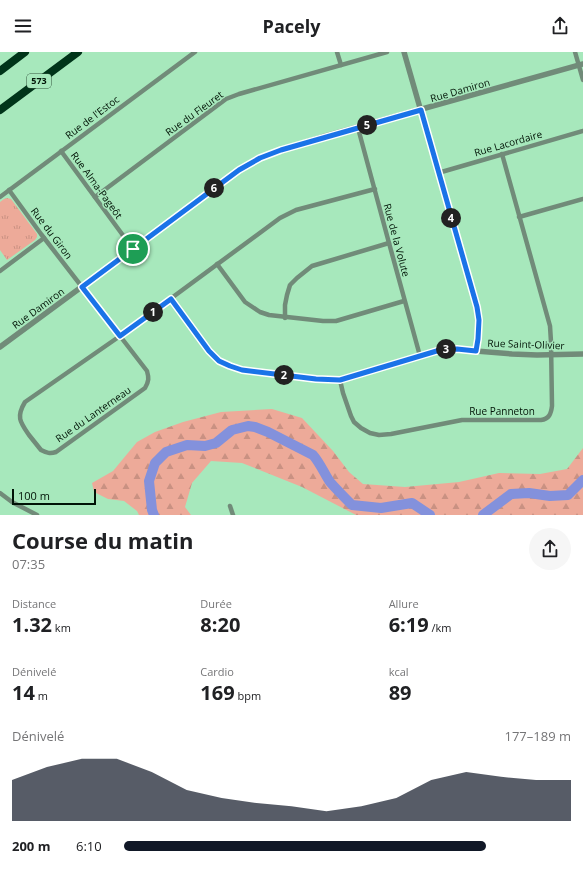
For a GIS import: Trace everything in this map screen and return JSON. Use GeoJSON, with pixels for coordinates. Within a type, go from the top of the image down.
{"type":"FeatureCollection","features":[{"type":"Feature","properties":{"kind":"highway"},"geometry":{"type":"LineString","coordinates":[[0,71],[25,52]]}},
{"type":"Feature","properties":{"kind":"highway","name":"573"},"geometry":{"type":"LineString","coordinates":[[0,110],[78,52]]}},
{"type":"Feature","properties":{"kind":"street","name":"Rue de l'Estoc"},"geometry":{"type":"LineString","coordinates":[[0,197],[195,52]]}},
{"type":"Feature","properties":{"kind":"street"},"geometry":{"type":"LineString","coordinates":[[337,52],[341,65]]}},
{"type":"Feature","properties":{"kind":"street","name":"Rue du Fleuret"},"geometry":{"type":"LineString","coordinates":[[95,197],[226,98],[387,52]]}},
{"type":"Feature","properties":{"kind":"street"},"geometry":{"type":"LineString","coordinates":[[404,52],[477,307],[479,320],[476,351]]}},
{"type":"Feature","properties":{"kind":"street"},"geometry":{"type":"LineString","coordinates":[[575,52],[581,64],[583,80]]}},
{"type":"Feature","properties":{"kind":"street","name":"Rue Damiron"},"geometry":{"type":"LineString","coordinates":[[0,347],[239,170],[260,158],[281,150],[581,64]]}},
{"type":"Feature","properties":{"kind":"street","name":"Rue de la Volute"},"geometry":{"type":"LineString","coordinates":[[358,128],[420,356]]}},
{"type":"Feature","properties":{"kind":"street","name":"Rue Lacordaire"},"geometry":{"type":"LineString","coordinates":[[438,173],[583,131]]}},
{"type":"Feature","properties":{"kind":"street","name":"Rue Alma-Pageôt"},"geometry":{"type":"LineString","coordinates":[[61,151],[133,249]]}},
{"type":"Feature","properties":{"kind":"street","name":"Rue Panneton"},"geometry":{"type":"LineString","coordinates":[[340,380],[354,422],[370,433],[379,435],[462,420],[541,420],[548,417],[552,406],[550,326],[502,154]]}},
{"type":"Feature","properties":{"kind":"street","name":"Rue du Lanterneau"},"geometry":{"type":"LineString","coordinates":[[82,287],[120,336],[147,371],[148,383],[145,388],[56,452],[45,452],[41,450],[21,424],[20,412],[25,402],[120,336],[280,218],[296,210],[375,188]]}},
{"type":"Feature","properties":{"kind":"street","name":"Rue du Giron"},"geometry":{"type":"LineString","coordinates":[[9,190],[82,287]]}},
{"type":"Feature","properties":{"kind":"street"},"geometry":{"type":"LineString","coordinates":[[519,217],[583,199]]}},
{"type":"Feature","properties":{"kind":"street"},"geometry":{"type":"LineString","coordinates":[[0,271],[44,238]]}},
{"type":"Feature","properties":{"kind":"street"},"geometry":{"type":"LineString","coordinates":[[285,318],[285,305],[290,285],[312,266],[389,243]]}},
{"type":"Feature","properties":{"kind":"street"},"geometry":{"type":"LineString","coordinates":[[217,264],[245,302],[252,308],[269,315],[285,318],[336,321],[404,301]]}},
{"type":"Feature","properties":{"kind":"street","name":"Rue Saint-Olivier"},"geometry":{"type":"LineString","coordinates":[[171,299],[215,358],[230,366],[242,370],[316,379],[340,380],[440,350],[457,349],[512,354],[583,354]]}},
{"type":"Feature","properties":{"kind":"street"},"geometry":{"type":"LineString","coordinates":[[0,493],[12,502],[37,515]]}},
{"type":"Feature","properties":{"kind":"street"},"geometry":{"type":"LineString","coordinates":[[230,506],[233,515]]}},
{"type":"Feature","properties":{"kind":"green space"},"geometry":{"type":"Polygon","coordinates":[[[7,198],[11,199],[37,234],[37,237],[7,260],[0,250],[0,202],[7,198]]]}},
{"type":"Feature","properties":{"kind":"green space"},"geometry":{"type":"Polygon","coordinates":[[[272,409],[302,418],[333,451],[349,472],[363,484],[405,487],[459,482],[499,473],[540,474],[567,469],[583,448],[583,515],[356,515],[302,487],[242,463],[211,461],[192,483],[185,507],[191,515],[139,515],[137,511],[124,501],[108,499],[94,492],[92,483],[113,471],[137,442],[155,432],[183,422],[221,412],[272,409]]]}},
{"type":"Feature","properties":{"kind":"waterway"},"geometry":{"type":"LineString","coordinates":[[154,515],[152,510],[149,481],[155,463],[166,452],[187,445],[205,446],[216,443],[232,430],[248,426],[268,432],[313,455],[330,482],[352,505],[381,508],[412,503],[430,515]]}},
{"type":"Feature","properties":{"kind":"waterway"},"geometry":{"type":"LineString","coordinates":[[483,515],[511,494],[529,493],[550,496],[568,495],[583,480]]}},
{"type":"Feature","properties":{"kind":"route"},"geometry":{"type":"LineString","coordinates":[[421,110],[477,307],[479,320],[476,351],[457,349],[440,350],[340,380],[316,379],[242,370],[230,366],[215,358],[171,299],[120,336],[82,287],[133,249],[239,170],[260,158],[322,137],[421,110]]}}]}
